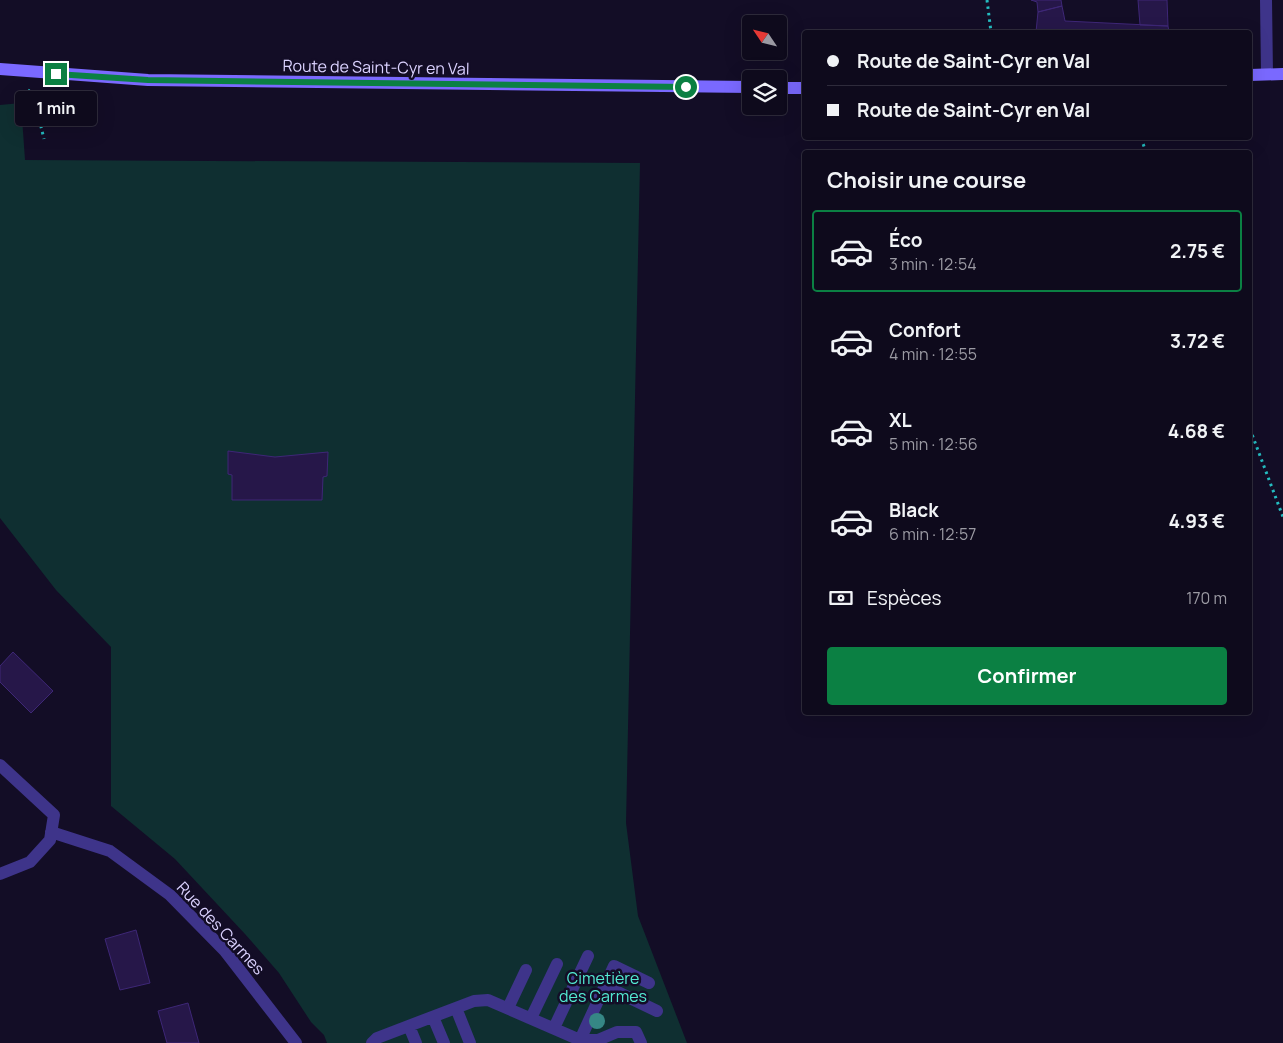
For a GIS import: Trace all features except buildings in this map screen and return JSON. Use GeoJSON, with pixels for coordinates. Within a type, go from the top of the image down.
{"type":"FeatureCollection","features":[{"type":"Feature","properties":{"kind":"main road","name":"Route de Saint-Cyr en Val"},"geometry":{"type":"LineString","coordinates":[[0,69],[148,80],[742,88]]}},
{"type":"Feature","properties":{"kind":"main road"},"geometry":{"type":"LineString","coordinates":[[1252,75],[1283,74]]}},
{"type":"Feature","properties":{"kind":"main road"},"geometry":{"type":"LineString","coordinates":[[787,88],[802,88]]}},
{"type":"Feature","properties":{"kind":"street"},"geometry":{"type":"LineString","coordinates":[[1266,0],[1267,74]]}},
{"type":"Feature","properties":{"kind":"street"},"geometry":{"type":"LineString","coordinates":[[0,766],[54,815],[50,840],[30,862],[0,874]]}},
{"type":"Feature","properties":{"kind":"street","name":"Rue des Carmes"},"geometry":{"type":"LineString","coordinates":[[51,832],[110,851],[170,895],[225,951],[296,1043]]}},
{"type":"Feature","properties":{"kind":"street"},"geometry":{"type":"LineString","coordinates":[[554,1028],[588,956]]}},
{"type":"Feature","properties":{"kind":"street"},"geometry":{"type":"LineString","coordinates":[[531,1018],[557,964]]}},
{"type":"Feature","properties":{"kind":"street"},"geometry":{"type":"LineString","coordinates":[[580,1040],[614,966],[649,983]]}},
{"type":"Feature","properties":{"kind":"street"},"geometry":{"type":"LineString","coordinates":[[508,1008],[526,970]]}},
{"type":"Feature","properties":{"kind":"street"},"geometry":{"type":"LineString","coordinates":[[605,986],[657,1010]]}},
{"type":"Feature","properties":{"kind":"street"},"geometry":{"type":"LineString","coordinates":[[372,1043],[388,1039],[409,1026],[474,1001],[488,1000],[580,1040],[598,1040],[617,1032],[636,1032],[641,1043]]}},
{"type":"Feature","properties":{"kind":"street"},"geometry":{"type":"LineString","coordinates":[[456,1008],[470,1043]]}},
{"type":"Feature","properties":{"kind":"street"},"geometry":{"type":"LineString","coordinates":[[433,1017],[444,1043]]}},
{"type":"Feature","properties":{"kind":"street"},"geometry":{"type":"LineString","coordinates":[[409,1026],[416,1043]]}},
{"type":"Feature","properties":{"kind":"path"},"geometry":{"type":"LineString","coordinates":[[987,0],[991,30]]}},
{"type":"Feature","properties":{"kind":"path"},"geometry":{"type":"LineString","coordinates":[[23,90],[33,94],[44,139]]}},
{"type":"Feature","properties":{"kind":"path"},"geometry":{"type":"LineString","coordinates":[[1252,434],[1283,517]]}},
{"type":"Feature","properties":{"kind":"green space","name":"Cimetière des Carmes"},"geometry":{"type":"Polygon","coordinates":[[[21,103],[25,160],[640,163],[626,823],[638,916],[687,1043],[327,1043],[324,1035],[311,1022],[279,973],[245,934],[175,859],[111,806],[111,647],[56,590],[0,518],[0,105],[21,103]]]}},
{"type":"Feature","properties":{"kind":"route"},"geometry":{"type":"LineString","coordinates":[[56,74],[148,80],[686,87]]}}]}
